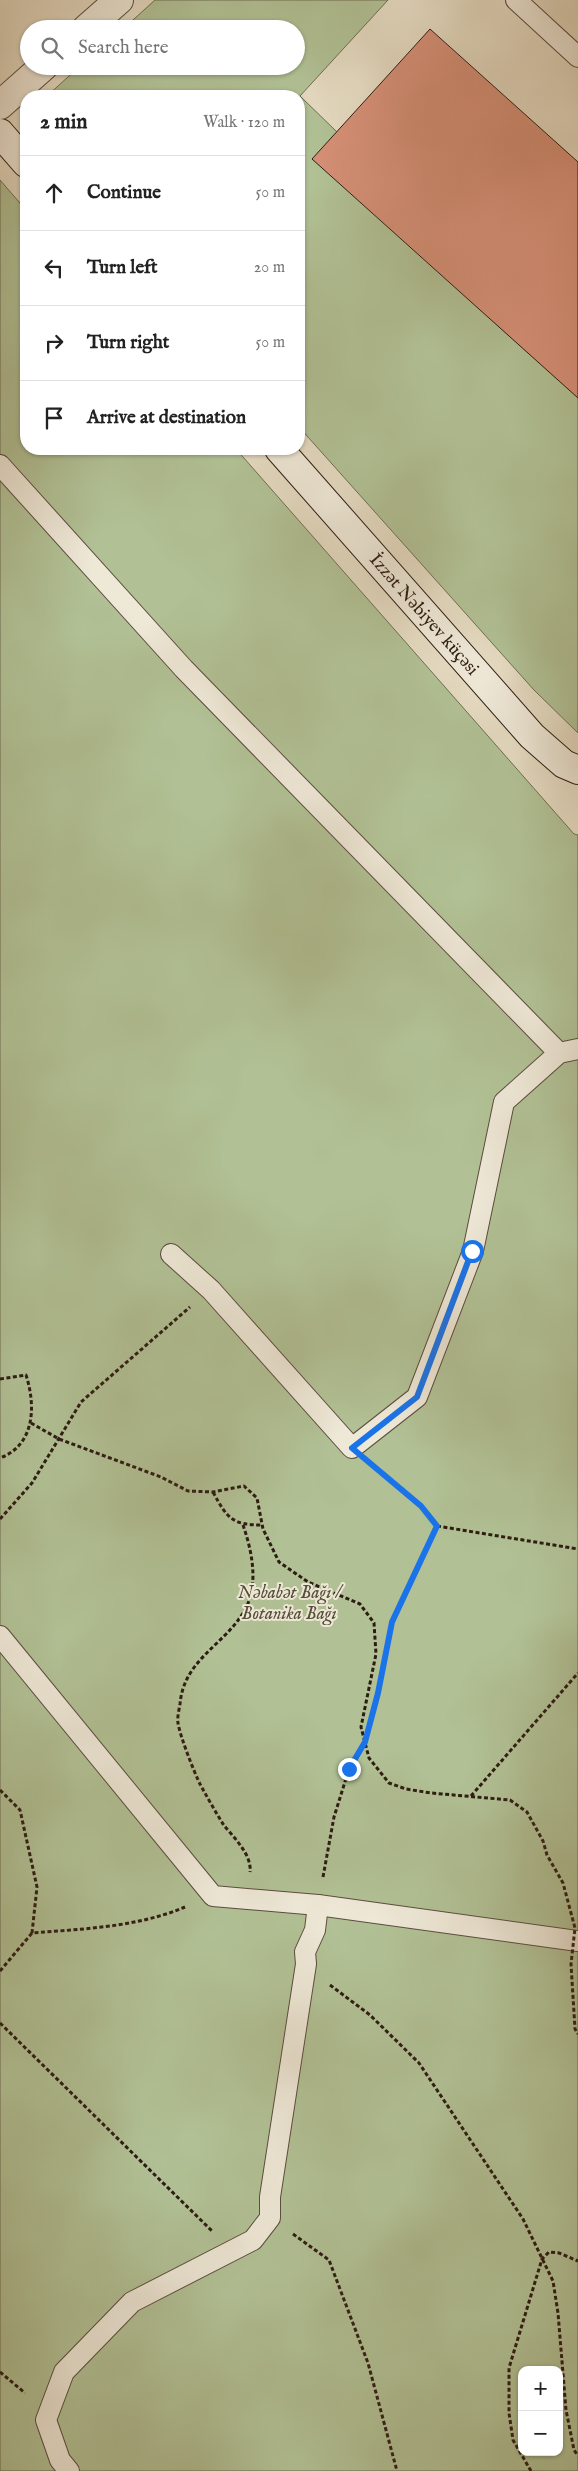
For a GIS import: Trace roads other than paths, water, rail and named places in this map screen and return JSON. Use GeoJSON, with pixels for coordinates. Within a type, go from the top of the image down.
{"type":"FeatureCollection","features":[{"type":"Feature","properties":{"kind":"main road"},"geometry":{"type":"LineString","coordinates":[[96,20],[119,0]]}},
{"type":"Feature","properties":{"kind":"main road"},"geometry":{"type":"LineString","coordinates":[[0,105],[34,75]]}},
{"type":"Feature","properties":{"kind":"main road"},"geometry":{"type":"LineString","coordinates":[[0,133],[20,156]]}},
{"type":"Feature","properties":{"kind":"main road","name":"İzzət Nəbiyev küçəsi"},"geometry":{"type":"LineString","coordinates":[[283,455],[532,736],[564,764],[578,770]]}},
{"type":"Feature","properties":{"kind":"lane"},"geometry":{"type":"LineString","coordinates":[[516,0],[578,57]]}},
{"type":"Feature","properties":{"kind":"lane"},"geometry":{"type":"LineString","coordinates":[[0,465],[184,669],[568,1051],[504,1102],[472,1251],[417,1397],[352,1448],[211,1290],[171,1254]]}},
{"type":"Feature","properties":{"kind":"lane"},"geometry":{"type":"LineString","coordinates":[[0,1636],[213,1896],[318,1904],[576,1940]]}},
{"type":"Feature","properties":{"kind":"lane"},"geometry":{"type":"LineString","coordinates":[[69,2471],[60,2460],[46,2420],[64,2372],[132,2302],[252,2240],[270,2218],[270,2197],[306,1964],[305,1952],[315,1930],[318,1904]]}},
{"type":"Feature","properties":{"kind":"park label","name":"Nəbabət Bağı / Botanika Bağı"},"geometry":{"type":"Point","coordinates":[289,1602]}}]}
